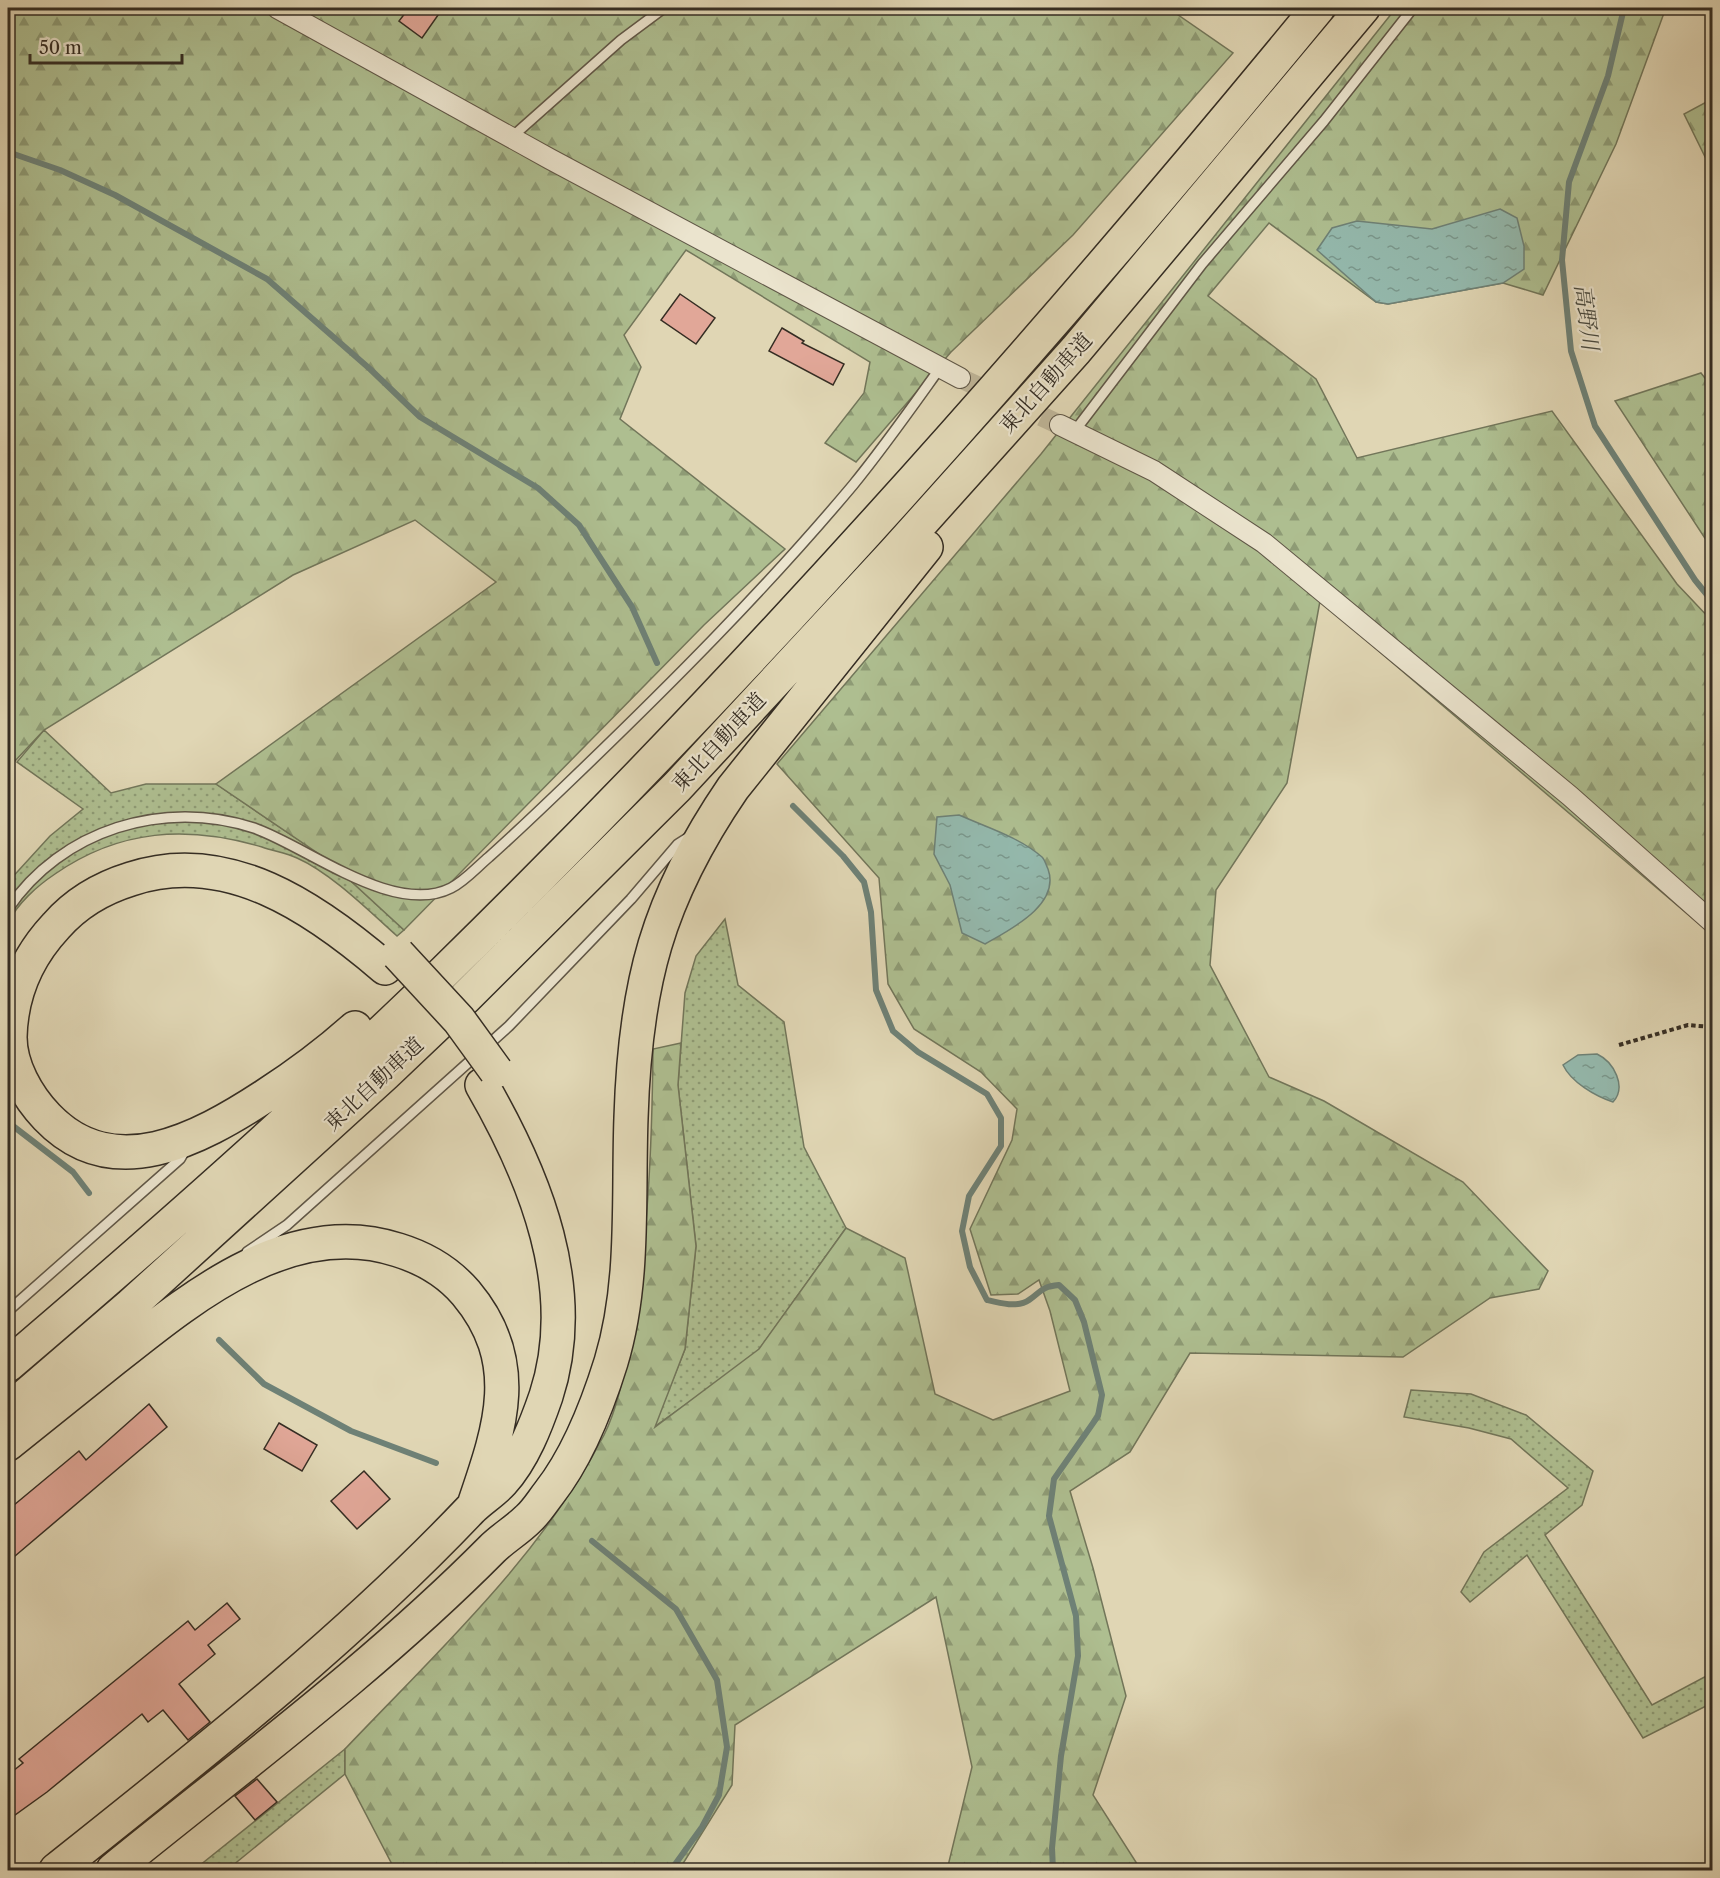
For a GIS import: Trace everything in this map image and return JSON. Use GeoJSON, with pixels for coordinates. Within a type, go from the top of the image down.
{"type":"FeatureCollection","features":[{"type":"Feature","properties":{"kind":"highway","name":"東北自動車道"},"geometry":{"type":"LineString","coordinates":[[8,1365],[110,1278],[361,1050],[445,971],[651,763],[938,454],[1214,133],[1318,8]]}},
{"type":"Feature","properties":{"kind":"highway","name":"東北自動車道"},"geometry":{"type":"LineString","coordinates":[[8,1411],[140,1298],[465,998],[677,787],[894,553],[1076,350],[1363,8]]}},
{"type":"Feature","properties":{"kind":"highway"},"geometry":{"type":"LineString","coordinates":[[113,1870],[415,1623],[496,1545],[528,1519],[552,1490],[584,1431],[612,1359],[626,1283],[631,1118],[641,1001],[647,968],[671,894],[708,824],[771,738],[912,565],[1076,350]]}},
{"type":"Feature","properties":{"kind":"highway"},"geometry":{"type":"LineString","coordinates":[[392,961],[351,939],[291,899],[256,884],[204,870],[174,870],[145,874],[90,897],[65,915],[33,956],[16,992],[10,1040],[15,1063],[24,1087],[39,1108],[57,1127],[81,1141],[110,1150],[139,1152],[166,1148],[193,1139],[294,1077],[344,1037],[651,763]]}},
{"type":"Feature","properties":{"kind":"highway"},"geometry":{"type":"LineString","coordinates":[[8,959],[18,940],[55,896],[82,877],[107,864],[135,855],[195,850],[250,859],[308,886],[360,921],[392,961],[459,1020],[489,1078],[540,1209],[550,1244],[556,1334],[547,1394],[525,1448],[502,1481],[382,1600],[209,1748],[56,1870]]}},
{"type":"Feature","properties":{"kind":"highway"},"geometry":{"type":"LineString","coordinates":[[489,1078],[538,1146],[553,1184],[570,1246],[577,1310],[571,1374],[555,1431],[512,1509],[496,1545]]}},
{"type":"Feature","properties":{"kind":"highway"},"geometry":{"type":"LineString","coordinates":[[8,1444],[228,1269],[322,1243],[352,1242],[385,1245],[416,1255],[441,1270],[481,1312],[500,1356],[502,1411],[474,1507]]}},
{"type":"Feature","properties":{"kind":"street"},"geometry":{"type":"LineString","coordinates":[[285,9],[550,159],[960,378]]}},
{"type":"Feature","properties":{"kind":"street"},"geometry":{"type":"LineString","coordinates":[[1067,429],[1154,471],[1264,543],[1570,796],[1713,922]]}},
{"type":"Feature","properties":{"kind":"lane"},"geometry":{"type":"LineString","coordinates":[[513,136],[621,40],[664,8]]}},
{"type":"Feature","properties":{"kind":"lane"},"geometry":{"type":"LineString","coordinates":[[1067,429],[1202,264],[1324,121],[1413,8]]}},
{"type":"Feature","properties":{"kind":"lane"},"geometry":{"type":"LineString","coordinates":[[8,909],[20,891],[68,850],[96,833],[154,818],[198,817],[254,828],[379,888],[433,895],[453,887],[516,833],[713,641],[854,483],[940,368]]}},
{"type":"Feature","properties":{"kind":"lane"},"geometry":{"type":"LineString","coordinates":[[228,1269],[287,1225],[509,1026],[631,898],[678,844],[708,824]]}},
{"type":"Feature","properties":{"kind":"lane"},"geometry":{"type":"LineString","coordinates":[[8,1311],[180,1159],[193,1139]]}},
{"type":"Feature","properties":{"kind":"path"},"geometry":{"type":"LineString","coordinates":[[1619,1045],[1688,1025],[1713,1027]]}},
{"type":"Feature","properties":{"kind":"green space"},"geometry":{"type":"Polygon","coordinates":[[[8,8],[1168,8],[1233,53],[1073,235],[951,352],[856,462],[825,443],[864,393],[870,362],[686,250],[624,335],[641,367],[620,419],[785,549],[704,625],[404,930],[328,860],[216,784],[496,582],[415,520],[293,575],[44,730],[14,762],[8,764],[8,8]]]}},
{"type":"Feature","properties":{"kind":"green space"},"geometry":{"type":"Polygon","coordinates":[[[1396,8],[1712,8],[1712,11],[1664,13],[1616,144],[1543,295],[1503,283],[1388,304],[1376,302],[1269,223],[1208,296],[1316,379],[1357,458],[1552,411],[1677,584],[1712,621],[1712,935],[1320,601],[1287,783],[1216,890],[1210,965],[1269,1077],[1324,1101],[1463,1182],[1548,1271],[1539,1289],[1490,1298],[1403,1357],[1190,1353],[1130,1452],[1070,1491],[1093,1568],[1126,1696],[1093,1795],[1141,1870],[947,1870],[972,1767],[936,1597],[735,1725],[732,1785],[679,1870],[395,1870],[345,1774],[345,1749],[451,1639],[519,1562],[579,1480],[609,1424],[617,1401],[630,1343],[641,1270],[650,1160],[653,1049],[681,1043],[678,1085],[696,1246],[685,1349],[655,1427],[759,1349],[846,1228],[905,1258],[935,1394],[993,1420],[1070,1391],[1050,1311],[1039,1280],[1018,1294],[991,1295],[970,1229],[1012,1140],[1017,1109],[981,1072],[914,1029],[888,984],[879,878],[777,764],[1041,454],[1396,8]]]}},
{"type":"Feature","properties":{"kind":"green space"},"geometry":{"type":"Polygon","coordinates":[[[1712,99],[1712,171],[1684,114],[1712,99]]]}},
{"type":"Feature","properties":{"kind":"green space"},"geometry":{"type":"Polygon","coordinates":[[[1701,373],[1712,387],[1712,549],[1615,401],[1701,373]]]}},
{"type":"Feature","properties":{"kind":"green space"},"geometry":{"type":"Polygon","coordinates":[[[44,730],[111,793],[146,784],[216,784],[328,860],[404,930],[397,936],[336,883],[297,858],[234,840],[181,834],[155,835],[129,840],[79,859],[35,890],[22,902],[8,923],[8,882],[50,836],[83,809],[17,762],[44,730]]]}},
{"type":"Feature","properties":{"kind":"green space"},"geometry":{"type":"Polygon","coordinates":[[[725,919],[738,985],[784,1022],[804,1147],[846,1228],[755,1355],[654,1427],[685,1349],[696,1246],[678,1085],[685,993],[696,956],[725,919]]]}},
{"type":"Feature","properties":{"kind":"green space"},"geometry":{"type":"Polygon","coordinates":[[[1411,1390],[1471,1394],[1526,1415],[1593,1471],[1582,1505],[1545,1535],[1652,1705],[1712,1673],[1712,1703],[1643,1738],[1527,1555],[1470,1602],[1461,1592],[1484,1552],[1568,1488],[1511,1439],[1469,1428],[1404,1417],[1411,1390]]]}},
{"type":"Feature","properties":{"kind":"green space"},"geometry":{"type":"Polygon","coordinates":[[[345,1749],[345,1774],[227,1870],[194,1870],[345,1749]]]}},
{"type":"Feature","properties":{"kind":"water"},"geometry":{"type":"Polygon","coordinates":[[[1500,209],[1517,218],[1524,246],[1524,269],[1503,283],[1388,304],[1376,302],[1317,250],[1332,228],[1357,221],[1432,229],[1500,209]]]}},
{"type":"Feature","properties":{"kind":"water"},"geometry":{"type":"Polygon","coordinates":[[[959,815],[1002,833],[1033,850],[1042,857],[1048,869],[1050,882],[1047,894],[1040,905],[1019,924],[985,944],[962,933],[950,885],[934,854],[937,817],[959,815]]]}},
{"type":"Feature","properties":{"kind":"water"},"geometry":{"type":"Polygon","coordinates":[[[1597,1054],[1609,1063],[1617,1075],[1619,1089],[1613,1102],[1584,1088],[1563,1065],[1578,1055],[1597,1054]]]}},
{"type":"Feature","properties":{"kind":"building"},"geometry":{"type":"Polygon","coordinates":[[[409,8],[443,8],[422,38],[399,21],[409,8]]]}},
{"type":"Feature","properties":{"kind":"building"},"geometry":{"type":"Polygon","coordinates":[[[680,294],[715,318],[696,344],[661,320],[680,294]]]}},
{"type":"Feature","properties":{"kind":"building"},"geometry":{"type":"Polygon","coordinates":[[[782,328],[804,341],[802,343],[844,364],[833,385],[769,351],[782,328]]]}},
{"type":"Feature","properties":{"kind":"building"},"geometry":{"type":"Polygon","coordinates":[[[149,1404],[167,1427],[8,1562],[8,1510],[79,1451],[86,1460],[149,1404]]]}},
{"type":"Feature","properties":{"kind":"building"},"geometry":{"type":"Polygon","coordinates":[[[279,1423],[317,1445],[302,1471],[264,1449],[279,1423]]]}},
{"type":"Feature","properties":{"kind":"building"},"geometry":{"type":"Polygon","coordinates":[[[364,1471],[390,1499],[357,1529],[331,1501],[364,1471]]]}},
{"type":"Feature","properties":{"kind":"building"},"geometry":{"type":"Polygon","coordinates":[[[227,1603],[240,1619],[208,1645],[215,1654],[179,1684],[210,1722],[188,1740],[163,1710],[148,1722],[142,1714],[47,1792],[8,1820],[8,1775],[23,1763],[19,1759],[188,1621],[195,1630],[227,1603]]]}},
{"type":"Feature","properties":{"kind":"building"},"geometry":{"type":"Polygon","coordinates":[[[257,1779],[277,1802],[255,1820],[235,1796],[257,1779]]]}},
{"type":"Feature","properties":{"kind":"waterway","name":"高野川"},"geometry":{"type":"LineString","coordinates":[[1624,8],[1608,76],[1569,182],[1562,260],[1571,351],[1595,426],[1695,580],[1712,601]]}},
{"type":"Feature","properties":{"kind":"waterway"},"geometry":{"type":"LineString","coordinates":[[8,152],[60,170],[115,195],[267,279],[370,369],[420,417],[538,488],[579,525],[632,607],[657,663]]}},
{"type":"Feature","properties":{"kind":"waterway"},"geometry":{"type":"LineString","coordinates":[[793,806],[843,856],[864,882],[871,912],[876,990],[893,1031],[918,1052],[987,1094],[1001,1118],[1001,1146],[969,1196],[962,1231],[970,1267],[987,1300],[1019,1304],[1029,1300],[1045,1288],[1059,1285],[1075,1300],[1084,1322],[1102,1395],[1098,1416],[1054,1479],[1049,1516],[1076,1616],[1078,1656],[1061,1756],[1052,1848],[1053,1870]]}},
{"type":"Feature","properties":{"kind":"waterway"},"geometry":{"type":"LineString","coordinates":[[13,1126],[73,1172],[89,1193]]}},
{"type":"Feature","properties":{"kind":"waterway"},"geometry":{"type":"LineString","coordinates":[[219,1340],[264,1384],[351,1431],[436,1463]]}},
{"type":"Feature","properties":{"kind":"waterway"},"geometry":{"type":"LineString","coordinates":[[592,1541],[676,1609],[717,1680],[727,1747],[719,1795],[702,1827],[671,1870]]}},
{"type":"Feature","properties":{"kind":"tunnel"},"geometry":{"type":"LineString","coordinates":[[960,378],[1060,425]]}}]}
